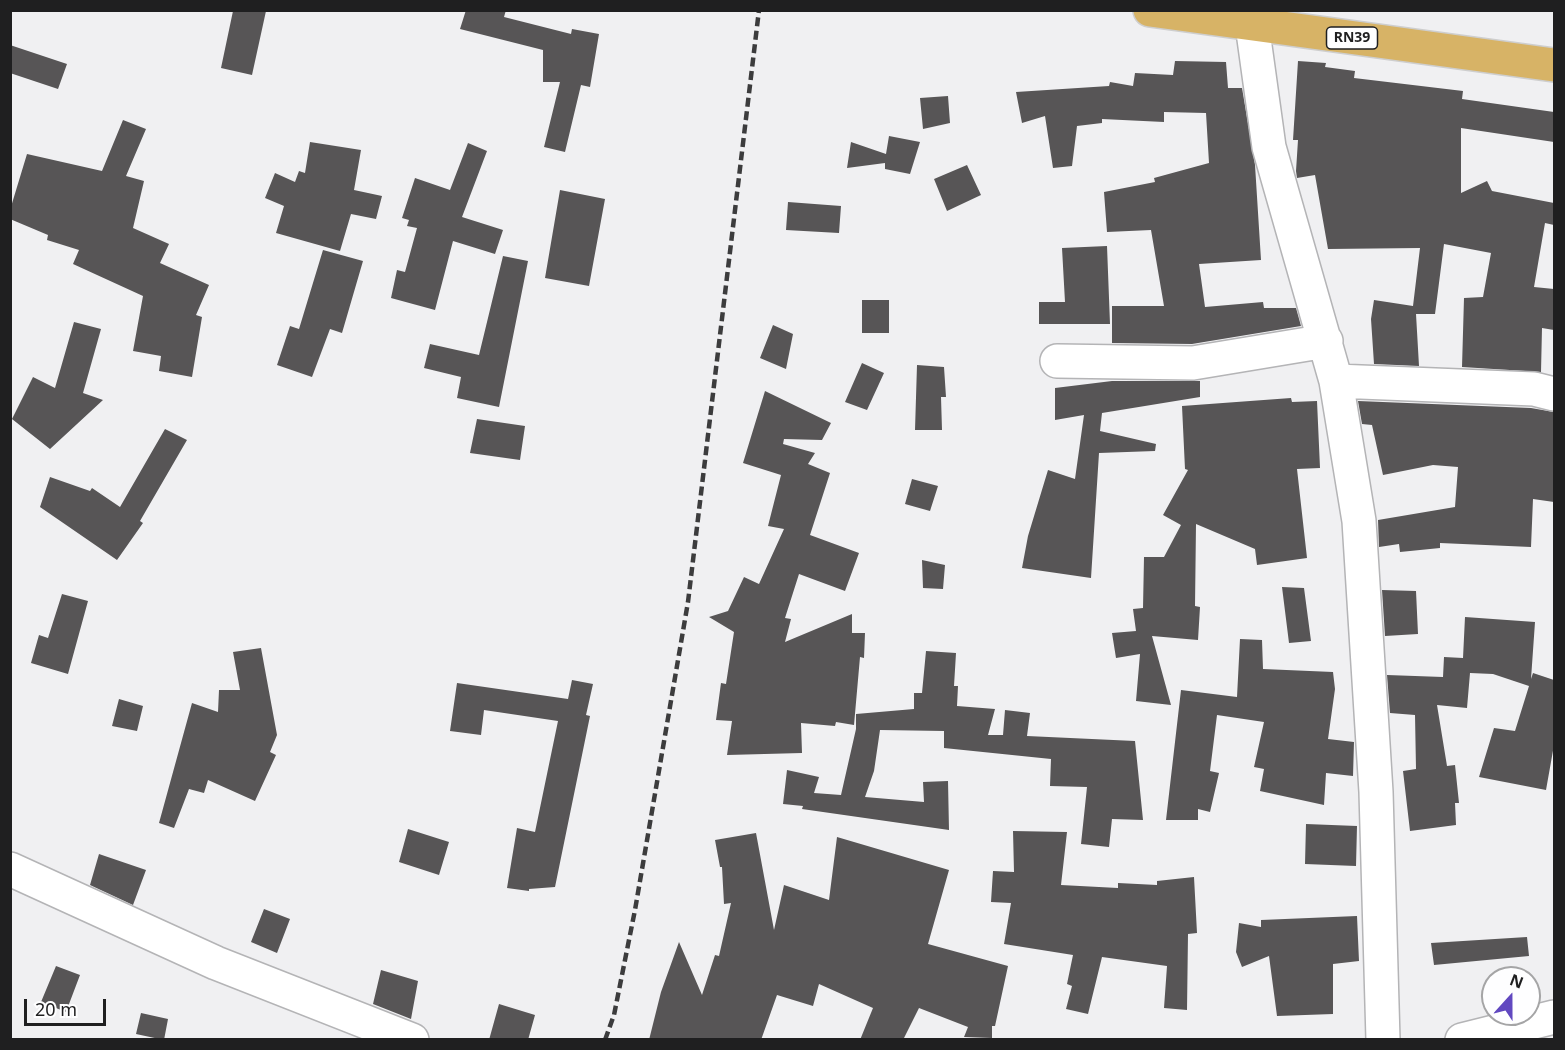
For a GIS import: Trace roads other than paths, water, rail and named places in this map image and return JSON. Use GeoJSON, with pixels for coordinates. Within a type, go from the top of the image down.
{"type":"FeatureCollection","features":[{"type":"Feature","properties":{"kind":"highway","name":"RN39"},"geometry":{"type":"LineString","coordinates":[[1150,10],[1251,18],[1554,65]]}},
{"type":"Feature","properties":{"kind":"street"},"geometry":{"type":"LineString","coordinates":[[1251,18],[1269,147],[1336,381],[1359,521],[1376,792],[1383,1040]]}},
{"type":"Feature","properties":{"kind":"street"},"geometry":{"type":"LineString","coordinates":[[1057,361],[1193,363],[1326,341]]}},
{"type":"Feature","properties":{"kind":"street"},"geometry":{"type":"LineString","coordinates":[[1336,381],[1534,389],[1554,394]]}},
{"type":"Feature","properties":{"kind":"street"},"geometry":{"type":"LineString","coordinates":[[10,869],[216,963],[412,1040]]}},
{"type":"Feature","properties":{"kind":"street"},"geometry":{"type":"LineString","coordinates":[[1462,1040],[1554,1017]]}},
{"type":"Feature","properties":{"kind":"railway"},"geometry":{"type":"LineString","coordinates":[[605,1040],[614,1015],[635,910],[688,602],[759,10]]}}]}
